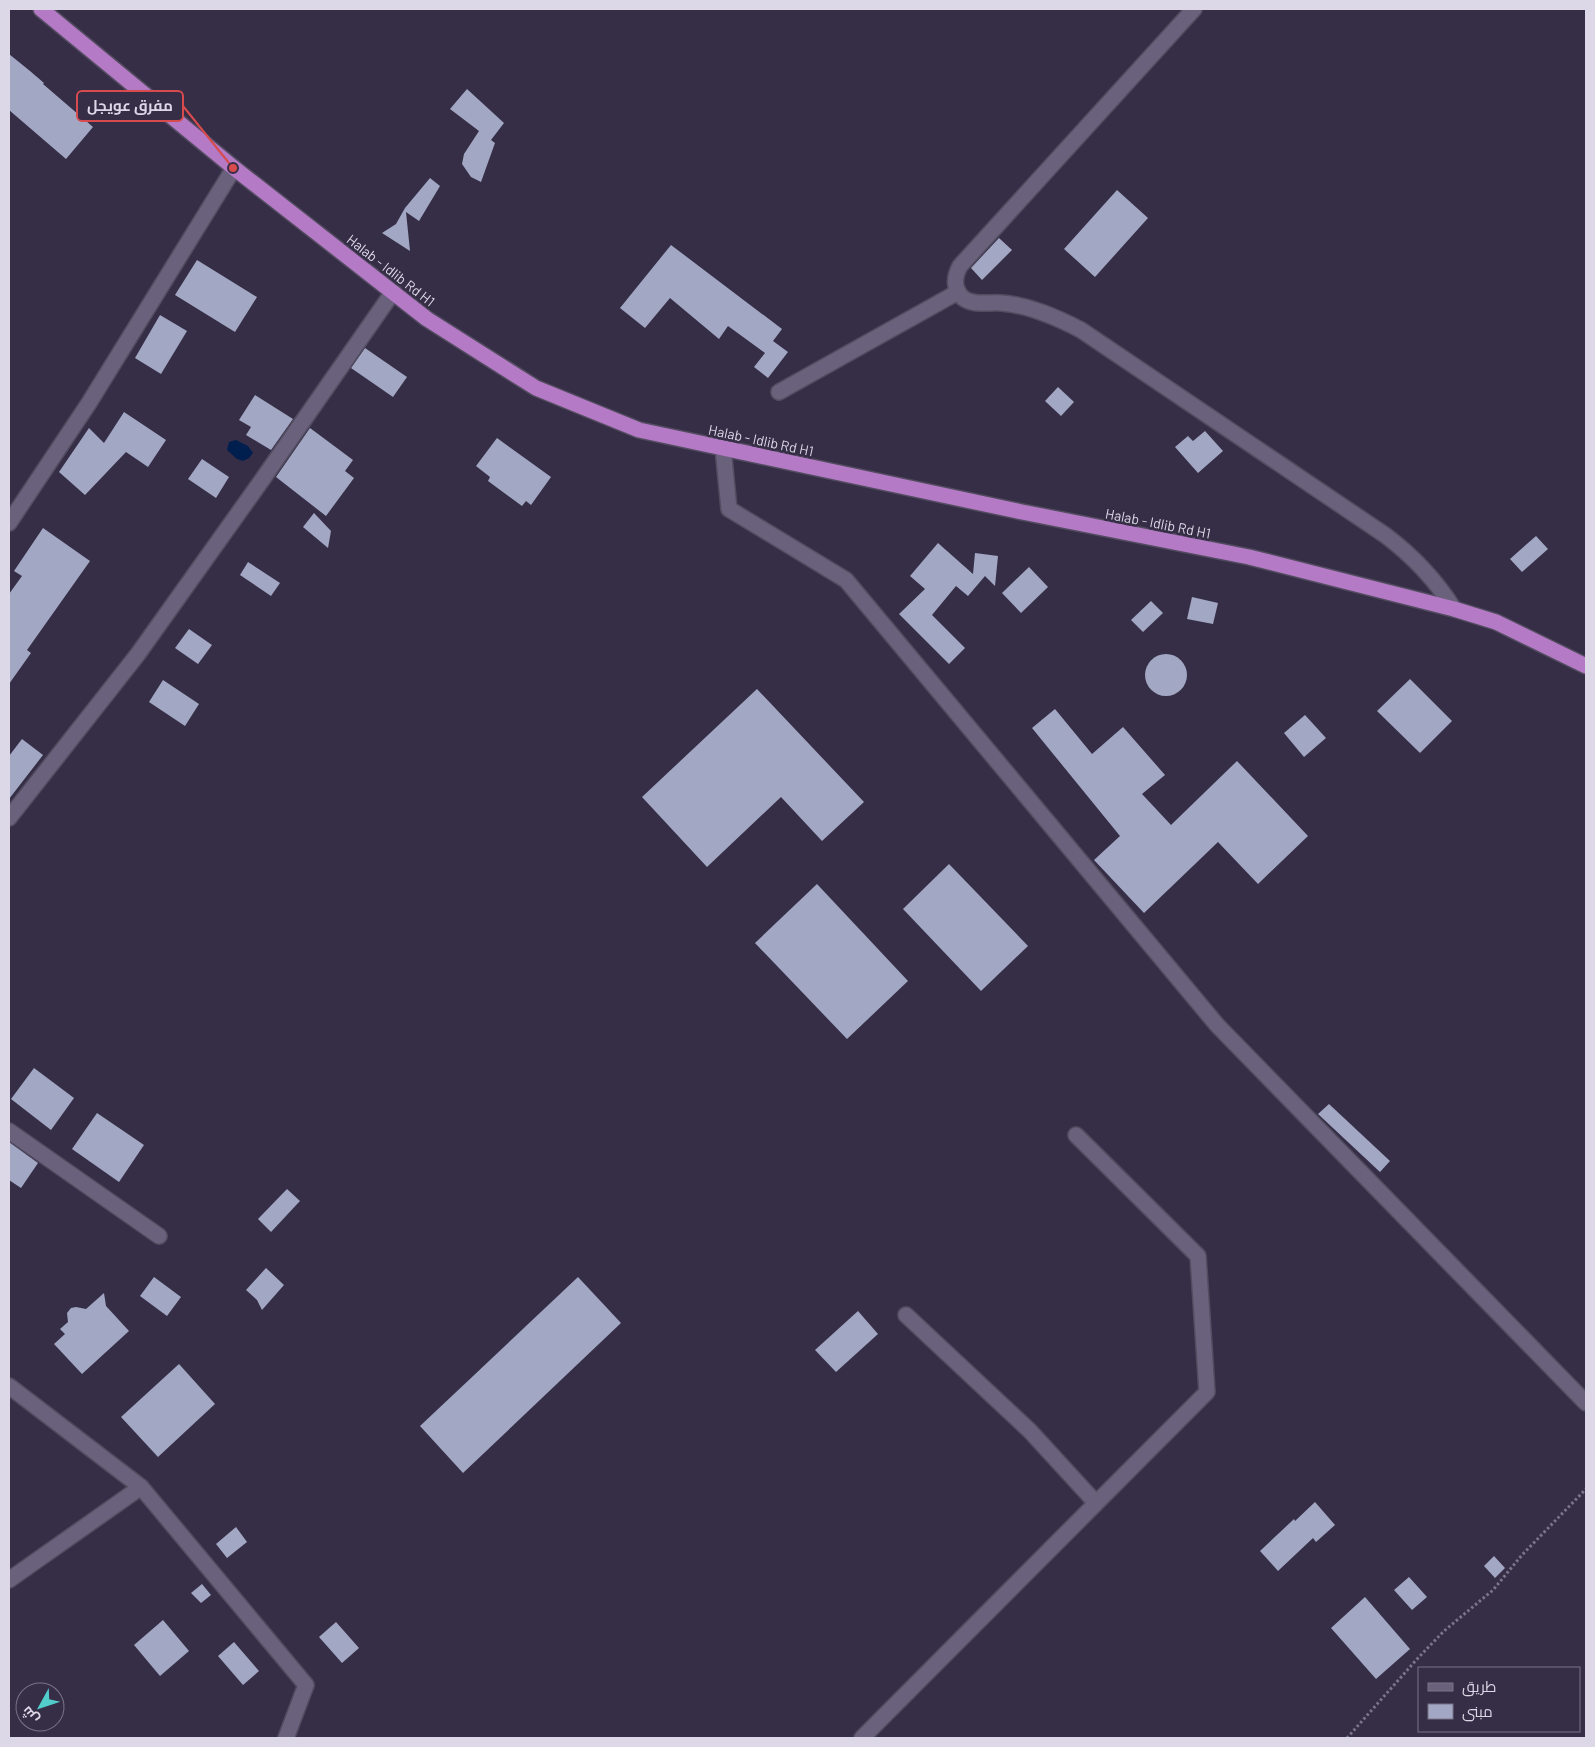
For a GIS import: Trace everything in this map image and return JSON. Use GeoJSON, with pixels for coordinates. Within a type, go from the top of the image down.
{"type":"FeatureCollection","features":[{"type":"Feature","properties":{"kind":"highway","name":"Halab - Idlib Rd H1"},"geometry":{"type":"LineString","coordinates":[[41,9],[234,168],[427,319],[536,388],[639,430],[1022,512],[1250,557],[1454,609],[1496,622],[1586,666]]}},
{"type":"Feature","properties":{"kind":"street"},"geometry":{"type":"LineString","coordinates":[[1194,9],[960,266],[956,274],[955,283],[958,292],[972,302],[1002,303],[1023,307],[1050,315],[1081,330],[1385,534],[1426,570],[1454,609]]}},
{"type":"Feature","properties":{"kind":"street"},"geometry":{"type":"LineString","coordinates":[[9,523],[89,403],[234,168]]}},
{"type":"Feature","properties":{"kind":"street"},"geometry":{"type":"LineString","coordinates":[[9,818],[144,646],[257,488],[393,292]]}},
{"type":"Feature","properties":{"kind":"street"},"geometry":{"type":"LineString","coordinates":[[779,392],[958,292]]}},
{"type":"Feature","properties":{"kind":"street"},"geometry":{"type":"LineString","coordinates":[[723,448],[730,509],[846,580],[1217,1025],[1586,1403]]}},
{"type":"Feature","properties":{"kind":"street"},"geometry":{"type":"LineString","coordinates":[[9,1131],[159,1236]]}},
{"type":"Feature","properties":{"kind":"street"},"geometry":{"type":"LineString","coordinates":[[862,1738],[1207,1392],[1198,1256],[1076,1135]]}},
{"type":"Feature","properties":{"kind":"street"},"geometry":{"type":"LineString","coordinates":[[906,1315],[1030,1431],[1096,1503]]}},
{"type":"Feature","properties":{"kind":"street"},"geometry":{"type":"LineString","coordinates":[[9,1386],[141,1486],[306,1685],[286,1738]]}},
{"type":"Feature","properties":{"kind":"street"},"geometry":{"type":"LineString","coordinates":[[9,1580],[141,1486]]}},
{"type":"Feature","properties":{"kind":"path"},"geometry":{"type":"LineString","coordinates":[[1348,1738],[1418,1658],[1444,1631],[1494,1590],[1522,1555],[1586,1489]]}},
{"type":"Feature","properties":{"kind":"water"},"geometry":{"type":"Polygon","coordinates":[[[236,440],[248,446],[253,453],[249,458],[243,461],[237,459],[227,450],[229,442],[236,440]]]}},
{"type":"Feature","properties":{"kind":"building"},"geometry":{"type":"Polygon","coordinates":[[[9,54],[93,127],[66,159],[9,110],[9,54]]]}},
{"type":"Feature","properties":{"kind":"building"},"geometry":{"type":"Polygon","coordinates":[[[467,89],[504,123],[491,140],[495,143],[481,182],[471,177],[462,164],[464,154],[479,131],[450,109],[467,89]]]}},
{"type":"Feature","properties":{"kind":"building"},"geometry":{"type":"Polygon","coordinates":[[[430,178],[440,186],[419,221],[406,212],[410,251],[382,233],[396,224],[405,208],[430,178]]]}},
{"type":"Feature","properties":{"kind":"building"},"geometry":{"type":"Polygon","coordinates":[[[1117,190],[1148,218],[1095,277],[1064,249],[1117,190]]]}},
{"type":"Feature","properties":{"kind":"building"},"geometry":{"type":"Polygon","coordinates":[[[999,238],[1012,250],[982,280],[971,268],[999,238]]]}},
{"type":"Feature","properties":{"kind":"building"},"geometry":{"type":"Polygon","coordinates":[[[671,245],[782,329],[773,341],[788,352],[768,378],[754,367],[765,353],[728,326],[719,339],[670,298],[645,328],[620,308],[671,245]]]}},
{"type":"Feature","properties":{"kind":"building"},"geometry":{"type":"Polygon","coordinates":[[[197,260],[257,297],[235,332],[175,295],[197,260]]]}},
{"type":"Feature","properties":{"kind":"building"},"geometry":{"type":"Polygon","coordinates":[[[160,315],[187,331],[161,374],[135,358],[160,315]]]}},
{"type":"Feature","properties":{"kind":"building"},"geometry":{"type":"Polygon","coordinates":[[[365,348],[407,377],[393,397],[351,368],[365,348]]]}},
{"type":"Feature","properties":{"kind":"building"},"geometry":{"type":"Polygon","coordinates":[[[1058,387],[1074,402],[1061,416],[1045,401],[1058,387]]]}},
{"type":"Feature","properties":{"kind":"building"},"geometry":{"type":"Polygon","coordinates":[[[255,395],[293,419],[271,450],[246,435],[251,427],[239,420],[255,395]]]}},
{"type":"Feature","properties":{"kind":"building"},"geometry":{"type":"Polygon","coordinates":[[[124,412],[166,440],[148,467],[126,452],[85,495],[59,472],[89,428],[104,443],[124,412]]]}},
{"type":"Feature","properties":{"kind":"building"},"geometry":{"type":"Polygon","coordinates":[[[310,428],[353,460],[345,471],[354,478],[326,516],[276,477],[310,428]]]}},
{"type":"Feature","properties":{"kind":"building"},"geometry":{"type":"Polygon","coordinates":[[[1205,431],[1223,451],[1198,473],[1175,447],[1188,436],[1193,441],[1205,431]]]}},
{"type":"Feature","properties":{"kind":"building"},"geometry":{"type":"Polygon","coordinates":[[[497,438],[551,477],[531,505],[526,501],[522,506],[488,481],[490,477],[476,466],[497,438]]]}},
{"type":"Feature","properties":{"kind":"building"},"geometry":{"type":"Polygon","coordinates":[[[202,459],[229,477],[216,498],[188,479],[202,459]]]}},
{"type":"Feature","properties":{"kind":"building"},"geometry":{"type":"Polygon","coordinates":[[[314,513],[331,531],[328,548],[303,527],[314,513]]]}},
{"type":"Feature","properties":{"kind":"building"},"geometry":{"type":"Polygon","coordinates":[[[43,528],[90,561],[27,650],[31,653],[9,684],[9,594],[22,576],[14,571],[43,528]]]}},
{"type":"Feature","properties":{"kind":"building"},"geometry":{"type":"Polygon","coordinates":[[[1536,536],[1548,549],[1522,572],[1510,559],[1536,536]]]}},
{"type":"Feature","properties":{"kind":"building"},"geometry":{"type":"Polygon","coordinates":[[[938,543],[973,574],[975,553],[998,556],[995,586],[985,576],[968,596],[956,586],[932,615],[965,648],[949,664],[899,614],[925,589],[910,576],[938,543]]]}},
{"type":"Feature","properties":{"kind":"building"},"geometry":{"type":"Polygon","coordinates":[[[248,562],[280,583],[271,596],[240,575],[248,562]]]}},
{"type":"Feature","properties":{"kind":"building"},"geometry":{"type":"Polygon","coordinates":[[[1029,567],[1048,587],[1021,613],[1002,593],[1029,567]]]}},
{"type":"Feature","properties":{"kind":"building"},"geometry":{"type":"Polygon","coordinates":[[[1192,597],[1218,603],[1213,624],[1187,619],[1192,597]]]}},
{"type":"Feature","properties":{"kind":"building"},"geometry":{"type":"Polygon","coordinates":[[[1151,601],[1163,613],[1143,632],[1131,620],[1151,601]]]}},
{"type":"Feature","properties":{"kind":"building"},"geometry":{"type":"Polygon","coordinates":[[[189,629],[212,645],[198,664],[175,648],[189,629]]]}},
{"type":"Feature","properties":{"kind":"building"},"geometry":{"type":"Polygon","coordinates":[[[1170,654],[1178,657],[1184,663],[1187,675],[1184,687],[1178,693],[1162,696],[1154,693],[1148,687],[1145,671],[1148,663],[1154,657],[1170,654]]]}},
{"type":"Feature","properties":{"kind":"building"},"geometry":{"type":"Polygon","coordinates":[[[1410,679],[1452,721],[1420,753],[1377,711],[1410,679]]]}},
{"type":"Feature","properties":{"kind":"building"},"geometry":{"type":"Polygon","coordinates":[[[163,680],[199,704],[185,726],[149,702],[163,680]]]}},
{"type":"Feature","properties":{"kind":"building"},"geometry":{"type":"Polygon","coordinates":[[[757,689],[864,802],[822,841],[781,797],[707,867],[642,797],[757,689]]]}},
{"type":"Feature","properties":{"kind":"building"},"geometry":{"type":"Polygon","coordinates":[[[1055,709],[1092,754],[1123,727],[1165,775],[1142,794],[1171,825],[1237,761],[1308,836],[1258,884],[1218,842],[1144,913],[1094,860],[1120,836],[1032,728],[1055,709]]]}},
{"type":"Feature","properties":{"kind":"building"},"geometry":{"type":"Polygon","coordinates":[[[1305,715],[1326,738],[1304,757],[1284,733],[1305,715]]]}},
{"type":"Feature","properties":{"kind":"building"},"geometry":{"type":"Polygon","coordinates":[[[22,739],[43,755],[9,799],[9,756],[22,739]]]}},
{"type":"Feature","properties":{"kind":"building"},"geometry":{"type":"Polygon","coordinates":[[[949,864],[1028,946],[981,991],[903,909],[949,864]]]}},
{"type":"Feature","properties":{"kind":"building"},"geometry":{"type":"Polygon","coordinates":[[[817,884],[908,981],[847,1039],[755,943],[817,884]]]}},
{"type":"Feature","properties":{"kind":"building"},"geometry":{"type":"Polygon","coordinates":[[[34,1068],[74,1098],[51,1130],[11,1099],[34,1068]]]}},
{"type":"Feature","properties":{"kind":"building"},"geometry":{"type":"Polygon","coordinates":[[[1329,1104],[1390,1161],[1380,1172],[1318,1114],[1329,1104]]]}},
{"type":"Feature","properties":{"kind":"building"},"geometry":{"type":"Polygon","coordinates":[[[97,1113],[144,1145],[119,1182],[72,1149],[97,1113]]]}},
{"type":"Feature","properties":{"kind":"building"},"geometry":{"type":"Polygon","coordinates":[[[9,1142],[38,1163],[21,1188],[9,1180],[9,1142]]]}},
{"type":"Feature","properties":{"kind":"building"},"geometry":{"type":"Polygon","coordinates":[[[287,1189],[300,1201],[271,1232],[258,1219],[287,1189]]]}},
{"type":"Feature","properties":{"kind":"building"},"geometry":{"type":"Polygon","coordinates":[[[266,1268],[284,1285],[262,1310],[257,1300],[246,1290],[266,1268]]]}},
{"type":"Feature","properties":{"kind":"building"},"geometry":{"type":"Polygon","coordinates":[[[154,1277],[181,1297],[167,1316],[140,1296],[154,1277]]]}},
{"type":"Feature","properties":{"kind":"building"},"geometry":{"type":"Polygon","coordinates":[[[578,1277],[621,1323],[463,1473],[420,1426],[578,1277]]]}},
{"type":"Feature","properties":{"kind":"building"},"geometry":{"type":"Polygon","coordinates":[[[104,1293],[106,1306],[129,1331],[82,1374],[54,1344],[65,1334],[60,1329],[68,1322],[67,1313],[71,1308],[86,1309],[104,1293]]]}},
{"type":"Feature","properties":{"kind":"building"},"geometry":{"type":"Polygon","coordinates":[[[858,1311],[878,1334],[836,1372],[815,1350],[858,1311]]]}},
{"type":"Feature","properties":{"kind":"building"},"geometry":{"type":"Polygon","coordinates":[[[179,1364],[215,1404],[158,1457],[121,1417],[179,1364]]]}},
{"type":"Feature","properties":{"kind":"building"},"geometry":{"type":"Polygon","coordinates":[[[1315,1502],[1335,1525],[1316,1542],[1313,1538],[1278,1571],[1260,1551],[1315,1502]]]}},
{"type":"Feature","properties":{"kind":"building"},"geometry":{"type":"Polygon","coordinates":[[[236,1527],[247,1542],[227,1558],[216,1544],[236,1527]]]}},
{"type":"Feature","properties":{"kind":"building"},"geometry":{"type":"Polygon","coordinates":[[[1494,1556],[1505,1568],[1495,1578],[1484,1566],[1494,1556]]]}},
{"type":"Feature","properties":{"kind":"building"},"geometry":{"type":"Polygon","coordinates":[[[1409,1577],[1427,1597],[1412,1610],[1394,1590],[1409,1577]]]}},
{"type":"Feature","properties":{"kind":"building"},"geometry":{"type":"Polygon","coordinates":[[[202,1584],[211,1595],[201,1603],[191,1593],[202,1584]]]}},
{"type":"Feature","properties":{"kind":"building"},"geometry":{"type":"Polygon","coordinates":[[[1365,1597],[1410,1649],[1376,1679],[1331,1628],[1365,1597]]]}},
{"type":"Feature","properties":{"kind":"building"},"geometry":{"type":"Polygon","coordinates":[[[163,1620],[189,1651],[160,1676],[134,1645],[163,1620]]]}},
{"type":"Feature","properties":{"kind":"building"},"geometry":{"type":"Polygon","coordinates":[[[336,1622],[359,1648],[342,1663],[319,1637],[336,1622]]]}},
{"type":"Feature","properties":{"kind":"building"},"geometry":{"type":"Polygon","coordinates":[[[234,1642],[259,1671],[243,1685],[218,1656],[234,1642]]]}},
{"type":"Feature","properties":{"kind":"place","name":"مفرق عويجل"},"geometry":{"type":"Point","coordinates":[233,168]}}]}
